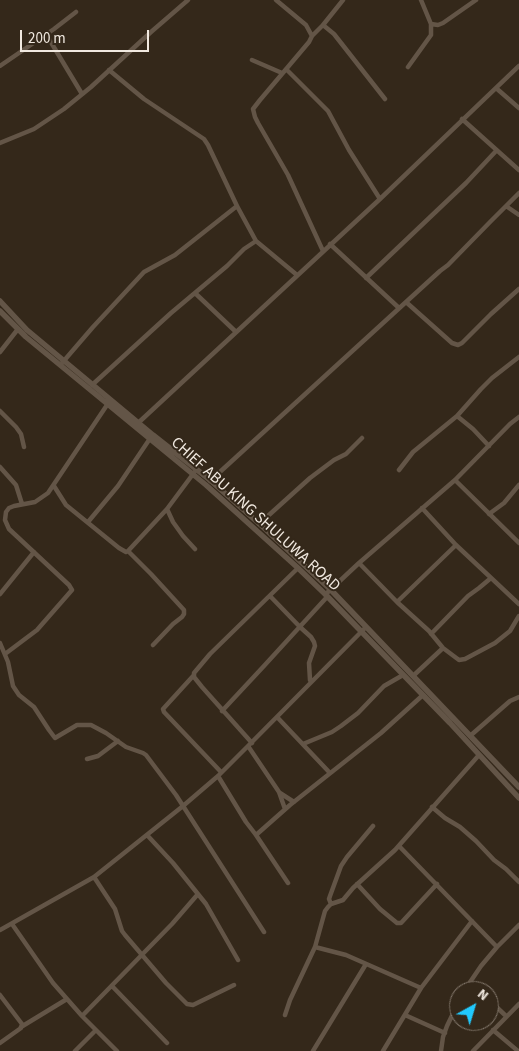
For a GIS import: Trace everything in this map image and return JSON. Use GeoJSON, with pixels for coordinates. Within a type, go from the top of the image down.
{"type":"FeatureCollection","features":[{"type":"Feature","properties":{"kind":"street"},"geometry":{"type":"LineString","coordinates":[[0,143],[52,118],[82,94],[188,0]]}},
{"type":"Feature","properties":{"kind":"street"},"geometry":{"type":"LineString","coordinates":[[276,0],[306,25],[318,30]]}},
{"type":"Feature","properties":{"kind":"street"},"geometry":{"type":"LineString","coordinates":[[323,251],[288,176],[258,123],[253,109],[343,0]]}},
{"type":"Feature","properties":{"kind":"street"},"geometry":{"type":"LineString","coordinates":[[408,67],[430,36],[431,24],[421,0]]}},
{"type":"Feature","properties":{"kind":"street"},"geometry":{"type":"LineString","coordinates":[[431,24],[435,26],[443,23],[476,0]]}},
{"type":"Feature","properties":{"kind":"street"},"geometry":{"type":"LineString","coordinates":[[0,66],[76,12]]}},
{"type":"Feature","properties":{"kind":"street"},"geometry":{"type":"LineString","coordinates":[[306,25],[312,36]]}},
{"type":"Feature","properties":{"kind":"street"},"geometry":{"type":"LineString","coordinates":[[324,25],[334,34],[385,99]]}},
{"type":"Feature","properties":{"kind":"street"},"geometry":{"type":"LineString","coordinates":[[46,34],[82,94]]}},
{"type":"Feature","properties":{"kind":"street"},"geometry":{"type":"LineString","coordinates":[[252,60],[282,73]]}},
{"type":"Feature","properties":{"kind":"street"},"geometry":{"type":"LineString","coordinates":[[137,424],[235,331],[380,199],[519,66]]}},
{"type":"Feature","properties":{"kind":"street"},"geometry":{"type":"LineString","coordinates":[[286,69],[328,111],[349,150],[380,199]]}},
{"type":"Feature","properties":{"kind":"street"},"geometry":{"type":"LineString","coordinates":[[109,70],[144,98],[204,139],[256,241],[297,275]]}},
{"type":"Feature","properties":{"kind":"street"},"geometry":{"type":"LineString","coordinates":[[496,88],[519,108]]}},
{"type":"Feature","properties":{"kind":"street"},"geometry":{"type":"LineString","coordinates":[[462,120],[519,170]]}},
{"type":"Feature","properties":{"kind":"street"},"geometry":{"type":"LineString","coordinates":[[366,278],[466,183],[496,150]]}},
{"type":"Feature","properties":{"kind":"street"},"geometry":{"type":"LineString","coordinates":[[518,781],[505,772],[331,590],[259,524],[208,483],[448,265],[519,193]]}},
{"type":"Feature","properties":{"kind":"street"},"geometry":{"type":"LineString","coordinates":[[0,301],[62,363],[144,272],[175,256],[237,206]]}},
{"type":"Feature","properties":{"kind":"street"},"geometry":{"type":"LineString","coordinates":[[506,206],[519,215]]}},
{"type":"Feature","properties":{"kind":"street"},"geometry":{"type":"LineString","coordinates":[[91,387],[132,348],[244,249],[256,241]]}},
{"type":"Feature","properties":{"kind":"street"},"geometry":{"type":"LineString","coordinates":[[330,244],[399,308]]}},
{"type":"Feature","properties":{"kind":"street"},"geometry":{"type":"LineString","coordinates":[[406,302],[452,343],[458,345],[519,289]]}},
{"type":"Feature","properties":{"kind":"street"},"geometry":{"type":"LineString","coordinates":[[195,293],[235,331]]}},
{"type":"Feature","properties":{"kind":"street","name":"CHIEF ABU KING SHULUWA ROAD"},"geometry":{"type":"LineString","coordinates":[[0,311],[18,329],[208,483],[326,596],[518,795]]}},
{"type":"Feature","properties":{"kind":"street"},"geometry":{"type":"LineString","coordinates":[[0,352],[18,329]]}},
{"type":"Feature","properties":{"kind":"street"},"geometry":{"type":"LineString","coordinates":[[399,470],[413,452],[457,416],[492,378],[519,357]]}},
{"type":"Feature","properties":{"kind":"street"},"geometry":{"type":"LineString","coordinates":[[6,652],[38,630],[72,589],[9,529],[3,515],[9,508],[35,502],[45,496],[54,486],[109,402]]}},
{"type":"Feature","properties":{"kind":"street"},"geometry":{"type":"LineString","coordinates":[[0,411],[21,434],[24,446]]}},
{"type":"Feature","properties":{"kind":"street"},"geometry":{"type":"LineString","coordinates":[[457,416],[489,446]]}},
{"type":"Feature","properties":{"kind":"street"},"geometry":{"type":"LineString","coordinates":[[222,711],[264,668],[331,590],[359,563],[455,480],[519,417]]}},
{"type":"Feature","properties":{"kind":"street"},"geometry":{"type":"LineString","coordinates":[[88,522],[118,486],[152,437]]}},
{"type":"Feature","properties":{"kind":"street"},"geometry":{"type":"LineString","coordinates":[[259,524],[310,478],[334,460],[346,454],[362,438]]}},
{"type":"Feature","properties":{"kind":"street"},"geometry":{"type":"LineString","coordinates":[[0,467],[16,485],[22,504]]}},
{"type":"Feature","properties":{"kind":"street"},"geometry":{"type":"LineString","coordinates":[[128,551],[167,509],[195,472]]}},
{"type":"Feature","properties":{"kind":"street"},"geometry":{"type":"LineString","coordinates":[[455,480],[519,543]]}},
{"type":"Feature","properties":{"kind":"street"},"geometry":{"type":"LineString","coordinates":[[54,486],[66,505],[119,548],[128,551],[184,610],[182,617],[153,645]]}},
{"type":"Feature","properties":{"kind":"street"},"geometry":{"type":"LineString","coordinates":[[489,514],[504,503],[519,486]]}},
{"type":"Feature","properties":{"kind":"street"},"geometry":{"type":"LineString","coordinates":[[422,508],[456,544],[519,604]]}},
{"type":"Feature","properties":{"kind":"street"},"geometry":{"type":"LineString","coordinates":[[167,509],[173,522],[195,549]]}},
{"type":"Feature","properties":{"kind":"street"},"geometry":{"type":"LineString","coordinates":[[397,602],[456,544]]}},
{"type":"Feature","properties":{"kind":"street"},"geometry":{"type":"LineString","coordinates":[[0,594],[34,552]]}},
{"type":"Feature","properties":{"kind":"street"},"geometry":{"type":"LineString","coordinates":[[359,563],[432,634],[443,648],[459,660],[466,659],[499,640],[510,630],[519,616]]}},
{"type":"Feature","properties":{"kind":"street"},"geometry":{"type":"LineString","coordinates":[[288,884],[246,822],[220,774],[164,712],[164,709],[194,675],[206,658],[298,568]]}},
{"type":"Feature","properties":{"kind":"street"},"geometry":{"type":"LineString","coordinates":[[432,634],[468,596],[491,578]]}},
{"type":"Feature","properties":{"kind":"street"},"geometry":{"type":"LineString","coordinates":[[270,596],[314,642],[315,646],[309,663],[311,682]]}},
{"type":"Feature","properties":{"kind":"street"},"geometry":{"type":"LineString","coordinates":[[0,930],[94,877],[184,806],[250,745],[366,627]]}},
{"type":"Feature","properties":{"kind":"street"},"geometry":{"type":"LineString","coordinates":[[0,643],[6,652],[13,686],[19,695],[34,706],[55,738],[77,725],[86,725],[97,728],[128,748],[146,755],[184,806],[264,932]]}},
{"type":"Feature","properties":{"kind":"street"},"geometry":{"type":"LineString","coordinates":[[413,676],[443,648]]}},
{"type":"Feature","properties":{"kind":"street"},"geometry":{"type":"LineString","coordinates":[[194,675],[250,745],[279,792],[285,809]]}},
{"type":"Feature","properties":{"kind":"street"},"geometry":{"type":"LineString","coordinates":[[303,744],[342,726],[358,713],[384,686],[403,675]]}},
{"type":"Feature","properties":{"kind":"street"},"geometry":{"type":"LineString","coordinates":[[256,835],[285,809],[381,733],[423,695]]}},
{"type":"Feature","properties":{"kind":"street"},"geometry":{"type":"LineString","coordinates":[[470,736],[510,701],[519,698]]}},
{"type":"Feature","properties":{"kind":"street"},"geometry":{"type":"LineString","coordinates":[[277,717],[330,773]]}},
{"type":"Feature","properties":{"kind":"street"},"geometry":{"type":"LineString","coordinates":[[87,760],[98,756],[118,741]]}},
{"type":"Feature","properties":{"kind":"street"},"geometry":{"type":"LineString","coordinates":[[286,1015],[290,1000],[315,947],[326,911],[331,904],[343,900],[357,884],[399,846],[478,755]]}},
{"type":"Feature","properties":{"kind":"street"},"geometry":{"type":"LineString","coordinates":[[506,784],[518,781]]}},
{"type":"Feature","properties":{"kind":"street"},"geometry":{"type":"LineString","coordinates":[[279,792],[294,802]]}},
{"type":"Feature","properties":{"kind":"street"},"geometry":{"type":"LineString","coordinates":[[432,807],[471,837],[519,882]]}},
{"type":"Feature","properties":{"kind":"street"},"geometry":{"type":"LineString","coordinates":[[331,904],[329,899],[341,866],[373,826]]}},
{"type":"Feature","properties":{"kind":"street"},"geometry":{"type":"LineString","coordinates":[[147,835],[206,904],[238,960]]}},
{"type":"Feature","properties":{"kind":"street"},"geometry":{"type":"LineString","coordinates":[[399,846],[497,947]]}},
{"type":"Feature","properties":{"kind":"street"},"geometry":{"type":"LineString","coordinates":[[94,877],[115,909],[122,931],[166,983],[188,1005],[192,1006],[234,984]]}},
{"type":"Feature","properties":{"kind":"street"},"geometry":{"type":"LineString","coordinates":[[357,884],[396,923],[401,923],[436,884]]}},
{"type":"Feature","properties":{"kind":"street"},"geometry":{"type":"LineString","coordinates":[[82,1016],[172,924],[198,894]]}},
{"type":"Feature","properties":{"kind":"street"},"geometry":{"type":"LineString","coordinates":[[383,1051],[421,988],[472,921]]}},
{"type":"Feature","properties":{"kind":"street"},"geometry":{"type":"LineString","coordinates":[[12,924],[35,958],[67,999],[117,1051]]}},
{"type":"Feature","properties":{"kind":"street"},"geometry":{"type":"LineString","coordinates":[[471,981],[497,947],[519,925]]}},
{"type":"Feature","properties":{"kind":"street"},"geometry":{"type":"LineString","coordinates":[[315,947],[341,954],[421,988]]}},
{"type":"Feature","properties":{"kind":"street"},"geometry":{"type":"LineString","coordinates":[[313,1051],[366,964]]}},
{"type":"Feature","properties":{"kind":"street"},"geometry":{"type":"LineString","coordinates":[[112,986],[168,1043]]}},
{"type":"Feature","properties":{"kind":"street"},"geometry":{"type":"LineString","coordinates":[[0,995],[22,1024],[21,1028]]}},
{"type":"Feature","properties":{"kind":"street"},"geometry":{"type":"LineString","coordinates":[[0,1042],[67,999]]}},
{"type":"Feature","properties":{"kind":"street"},"geometry":{"type":"LineString","coordinates":[[499,1024],[519,1004]]}},
{"type":"Feature","properties":{"kind":"street"},"geometry":{"type":"LineString","coordinates":[[499,1009],[506,1016]]}},
{"type":"Feature","properties":{"kind":"street"},"geometry":{"type":"LineString","coordinates":[[405,1015],[445,1033]]}},
{"type":"Feature","properties":{"kind":"street"},"geometry":{"type":"LineString","coordinates":[[447,1051],[441,1048],[449,1023]]}},
{"type":"Feature","properties":{"kind":"street"},"geometry":{"type":"LineString","coordinates":[[75,1051],[96,1030]]}},
{"type":"Feature","properties":{"kind":"street"},"geometry":{"type":"LineString","coordinates":[[472,1051],[492,1031]]}},
{"type":"Feature","properties":{"kind":"street"},"geometry":{"type":"LineString","coordinates":[[494,1031],[518,1051]]}}]}
